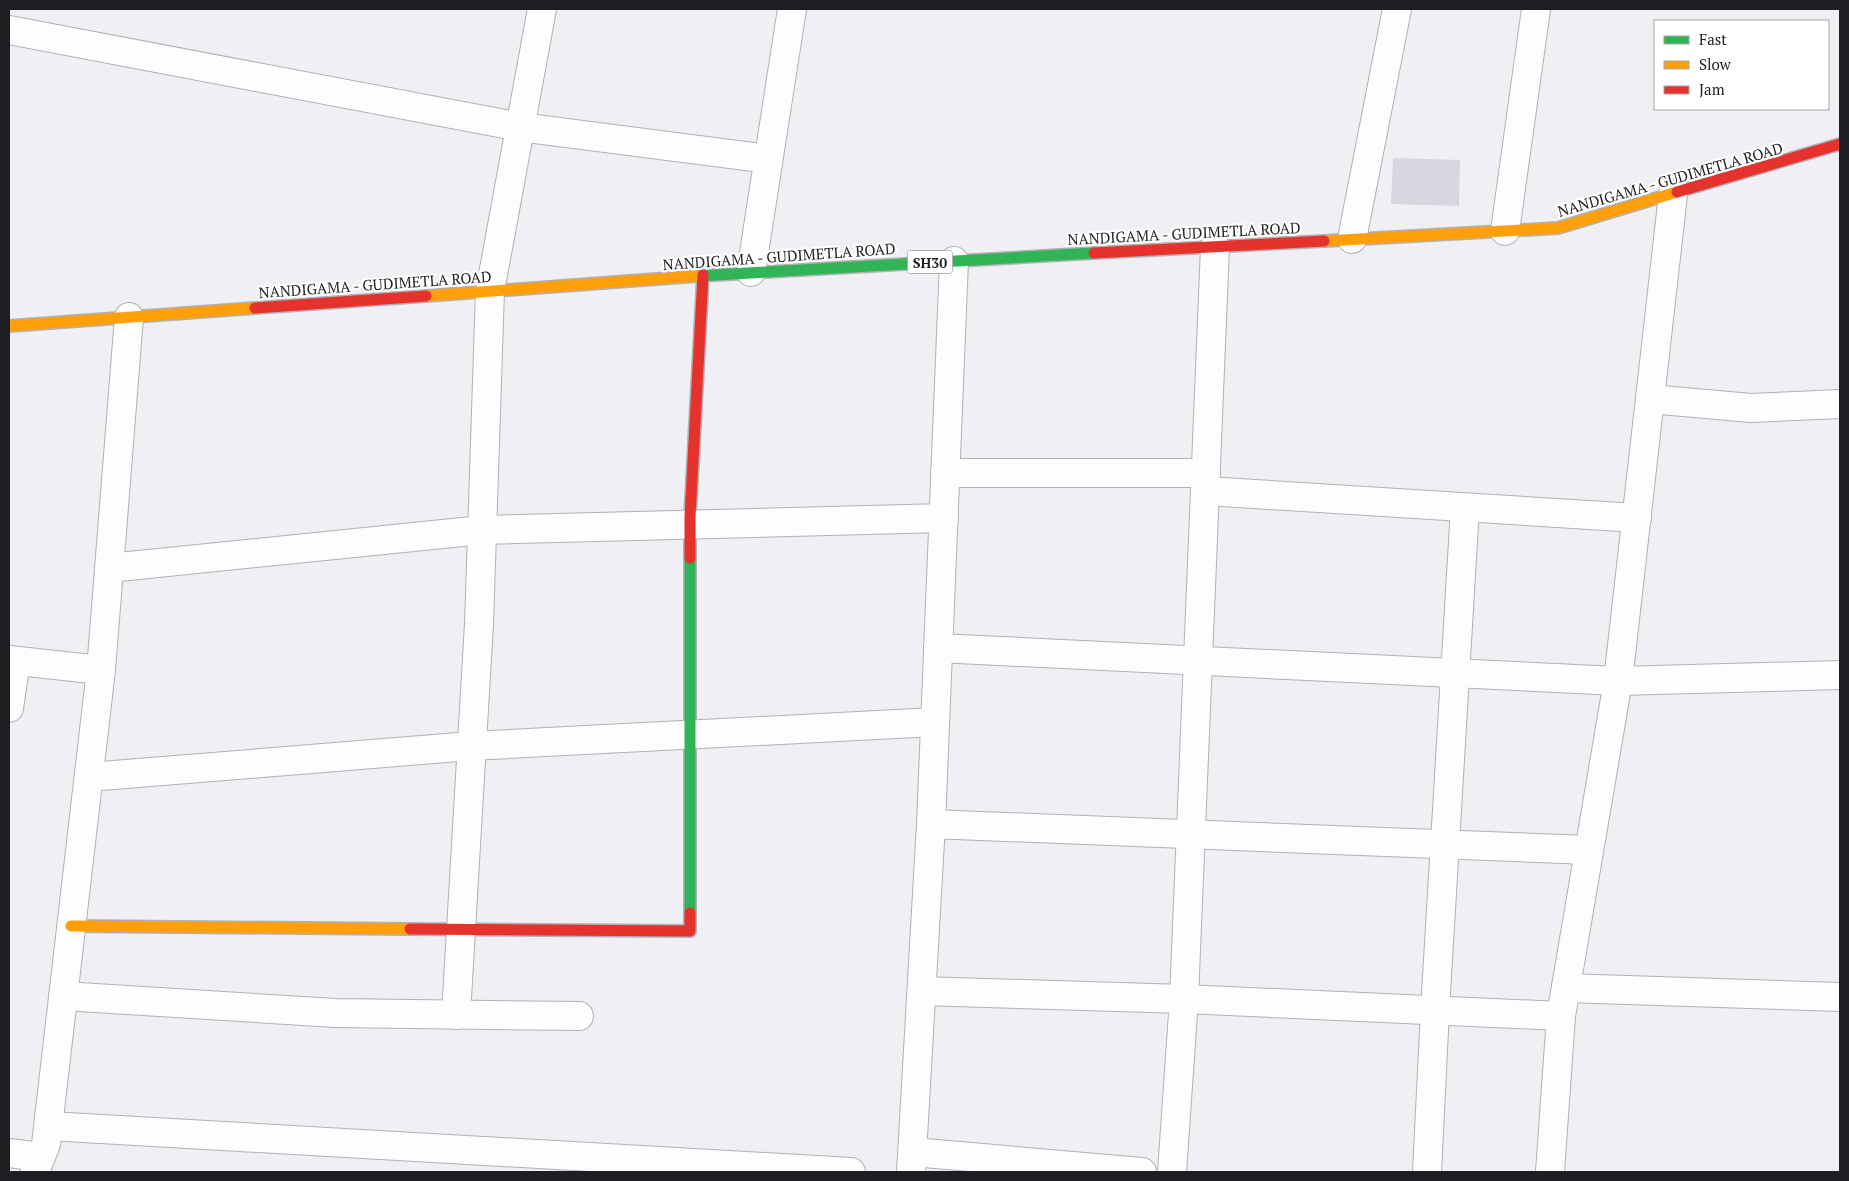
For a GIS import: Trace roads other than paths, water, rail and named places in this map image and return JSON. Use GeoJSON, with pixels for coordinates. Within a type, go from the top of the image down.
{"type":"FeatureCollection","features":[{"type":"Feature","properties":{"kind":"main road","name":"NANDIGAMA - GUDIMETLA ROAD"},"geometry":{"type":"LineString","coordinates":[[9,326],[751,272],[1558,228],[1840,149]]}},
{"type":"Feature","properties":{"kind":"main road"},"geometry":{"type":"LineString","coordinates":[[71,926],[690,931],[690,525],[704,275]]}},
{"type":"Feature","properties":{"kind":"street"},"geometry":{"type":"LineString","coordinates":[[456,1015],[479,624],[490,291],[542,9]]}},
{"type":"Feature","properties":{"kind":"street"},"geometry":{"type":"LineString","coordinates":[[751,272],[792,9]]}},
{"type":"Feature","properties":{"kind":"street"},"geometry":{"type":"LineString","coordinates":[[1352,239],[1397,9]]}},
{"type":"Feature","properties":{"kind":"street"},"geometry":{"type":"LineString","coordinates":[[1505,231],[1536,9]]}},
{"type":"Feature","properties":{"kind":"street"},"geometry":{"type":"LineString","coordinates":[[9,30],[520,127],[768,159]]}},
{"type":"Feature","properties":{"kind":"street"},"geometry":{"type":"LineString","coordinates":[[1550,1172],[1561,1016],[1618,682],[1674,195]]}},
{"type":"Feature","properties":{"kind":"street"},"geometry":{"type":"LineString","coordinates":[[1172,1172],[1184,999],[1215,247]]}},
{"type":"Feature","properties":{"kind":"street"},"geometry":{"type":"LineString","coordinates":[[954,260],[931,824],[912,1162],[1142,1172]]}},
{"type":"Feature","properties":{"kind":"street"},"geometry":{"type":"LineString","coordinates":[[9,1153],[38,1164],[46,1144],[49,1126],[101,670],[129,317]]}},
{"type":"Feature","properties":{"kind":"street"},"geometry":{"type":"LineString","coordinates":[[1650,400],[1751,408],[1840,404]]}},
{"type":"Feature","properties":{"kind":"street"},"geometry":{"type":"LineString","coordinates":[[945,473],[1206,482],[1465,508],[1637,518]]}},
{"type":"Feature","properties":{"kind":"street"},"geometry":{"type":"LineString","coordinates":[[1427,1172],[1465,508]]}},
{"type":"Feature","properties":{"kind":"street"},"geometry":{"type":"LineString","coordinates":[[109,568],[482,530],[944,518]]}},
{"type":"Feature","properties":{"kind":"street"},"geometry":{"type":"LineString","coordinates":[[938,648],[1618,682],[1840,675]]}},
{"type":"Feature","properties":{"kind":"street"},"geometry":{"type":"LineString","coordinates":[[9,708],[12,661],[101,670]]}},
{"type":"Feature","properties":{"kind":"street"},"geometry":{"type":"LineString","coordinates":[[88,777],[471,746],[935,722]]}},
{"type":"Feature","properties":{"kind":"street"},"geometry":{"type":"LineString","coordinates":[[931,824],[1589,850]]}},
{"type":"Feature","properties":{"kind":"street"},"geometry":{"type":"LineString","coordinates":[[1566,988],[1840,997]]}},
{"type":"Feature","properties":{"kind":"street"},"geometry":{"type":"LineString","coordinates":[[922,991],[1184,999],[1561,1016]]}},
{"type":"Feature","properties":{"kind":"street"},"geometry":{"type":"LineString","coordinates":[[63,996],[335,1013],[579,1016]]}},
{"type":"Feature","properties":{"kind":"street"},"geometry":{"type":"LineString","coordinates":[[49,1126],[851,1172]]}}]}
